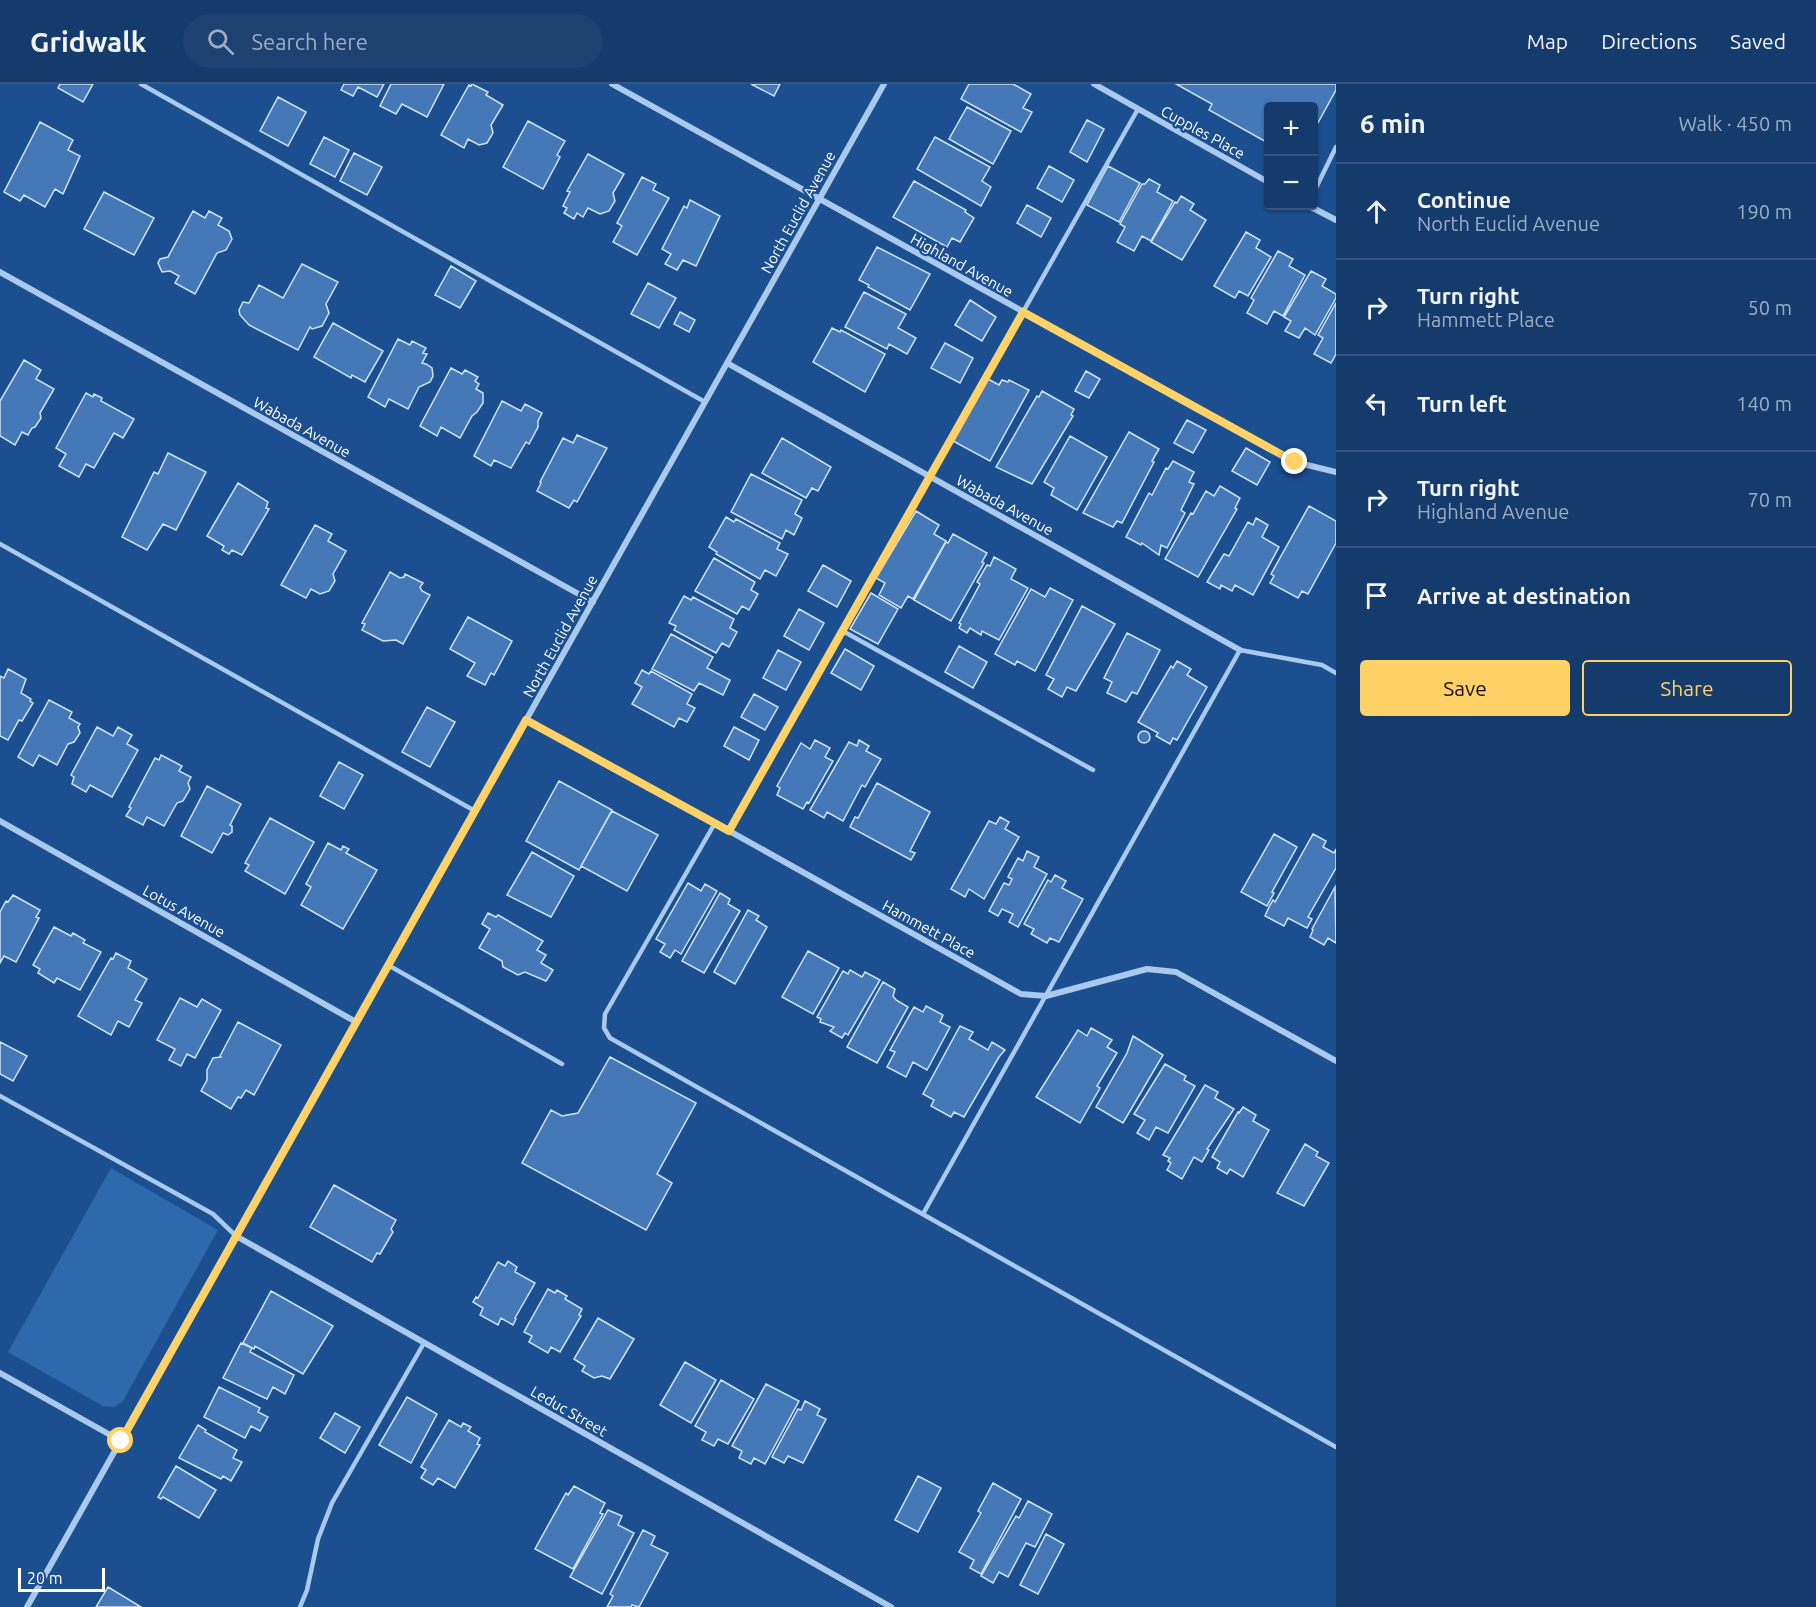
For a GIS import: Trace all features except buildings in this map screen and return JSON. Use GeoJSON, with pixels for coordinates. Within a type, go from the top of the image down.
{"type":"FeatureCollection","features":[{"type":"Feature","properties":{"kind":"street","name":"Highland Avenue"},"geometry":{"type":"LineString","coordinates":[[612,84],[1295,462],[1336,472]]}},
{"type":"Feature","properties":{"kind":"street","name":"North Euclid Avenue"},"geometry":{"type":"LineString","coordinates":[[27,1607],[884,84]]}},
{"type":"Feature","properties":{"kind":"street","name":"Cupples Place"},"geometry":{"type":"LineString","coordinates":[[1094,84],[1264,179]]}},
{"type":"Feature","properties":{"kind":"street"},"geometry":{"type":"LineString","coordinates":[[1317,210],[1336,220]]}},
{"type":"Feature","properties":{"kind":"street","name":"Wabada Avenue"},"geometry":{"type":"LineString","coordinates":[[0,272],[593,602]]}},
{"type":"Feature","properties":{"kind":"street","name":"Wabada Avenue"},"geometry":{"type":"LineString","coordinates":[[727,363],[1240,650]]}},
{"type":"Feature","properties":{"kind":"street","name":"Hammett Place"},"geometry":{"type":"LineString","coordinates":[[526,720],[1021,994],[1046,996],[1147,969],[1176,972],[1336,1061]]}},
{"type":"Feature","properties":{"kind":"street","name":"Lotus Avenue"},"geometry":{"type":"LineString","coordinates":[[0,821],[356,1022]]}},
{"type":"Feature","properties":{"kind":"street","name":"Leduc Street"},"geometry":{"type":"LineString","coordinates":[[236,1236],[891,1607]]}},
{"type":"Feature","properties":{"kind":"street"},"geometry":{"type":"LineString","coordinates":[[0,1373],[121,1441]]}},
{"type":"Feature","properties":{"kind":"lane"},"geometry":{"type":"LineString","coordinates":[[141,84],[705,402]]}},
{"type":"Feature","properties":{"kind":"lane"},"geometry":{"type":"LineString","coordinates":[[729,831],[1138,109]]}},
{"type":"Feature","properties":{"kind":"lane"},"geometry":{"type":"LineString","coordinates":[[1318,184],[1336,147]]}},
{"type":"Feature","properties":{"kind":"lane"},"geometry":{"type":"LineString","coordinates":[[0,544],[475,811]]}},
{"type":"Feature","properties":{"kind":"lane"},"geometry":{"type":"LineString","coordinates":[[842,630],[1093,770]]}},
{"type":"Feature","properties":{"kind":"lane"},"geometry":{"type":"LineString","coordinates":[[922,1214],[1240,650],[1322,665],[1336,673]]}},
{"type":"Feature","properties":{"kind":"lane"},"geometry":{"type":"LineString","coordinates":[[715,823],[605,1014],[604,1029],[610,1038],[1336,1447]]}},
{"type":"Feature","properties":{"kind":"lane"},"geometry":{"type":"LineString","coordinates":[[388,965],[562,1064]]}},
{"type":"Feature","properties":{"kind":"lane"},"geometry":{"type":"LineString","coordinates":[[0,1096],[213,1214],[236,1236]]}},
{"type":"Feature","properties":{"kind":"lane"},"geometry":{"type":"LineString","coordinates":[[300,1607],[307,1590],[318,1539],[332,1503],[424,1343]]}},
{"type":"Feature","properties":{"kind":"shaded area"},"geometry":{"type":"Polygon","coordinates":[[[111,1168],[218,1230],[123,1401],[114,1407],[103,1406],[8,1352],[111,1168]]]}},
{"type":"Feature","properties":{"kind":"route"},"geometry":{"type":"LineString","coordinates":[[121,1441],[526,720],[729,831],[1023,312],[1295,462]]}}]}
